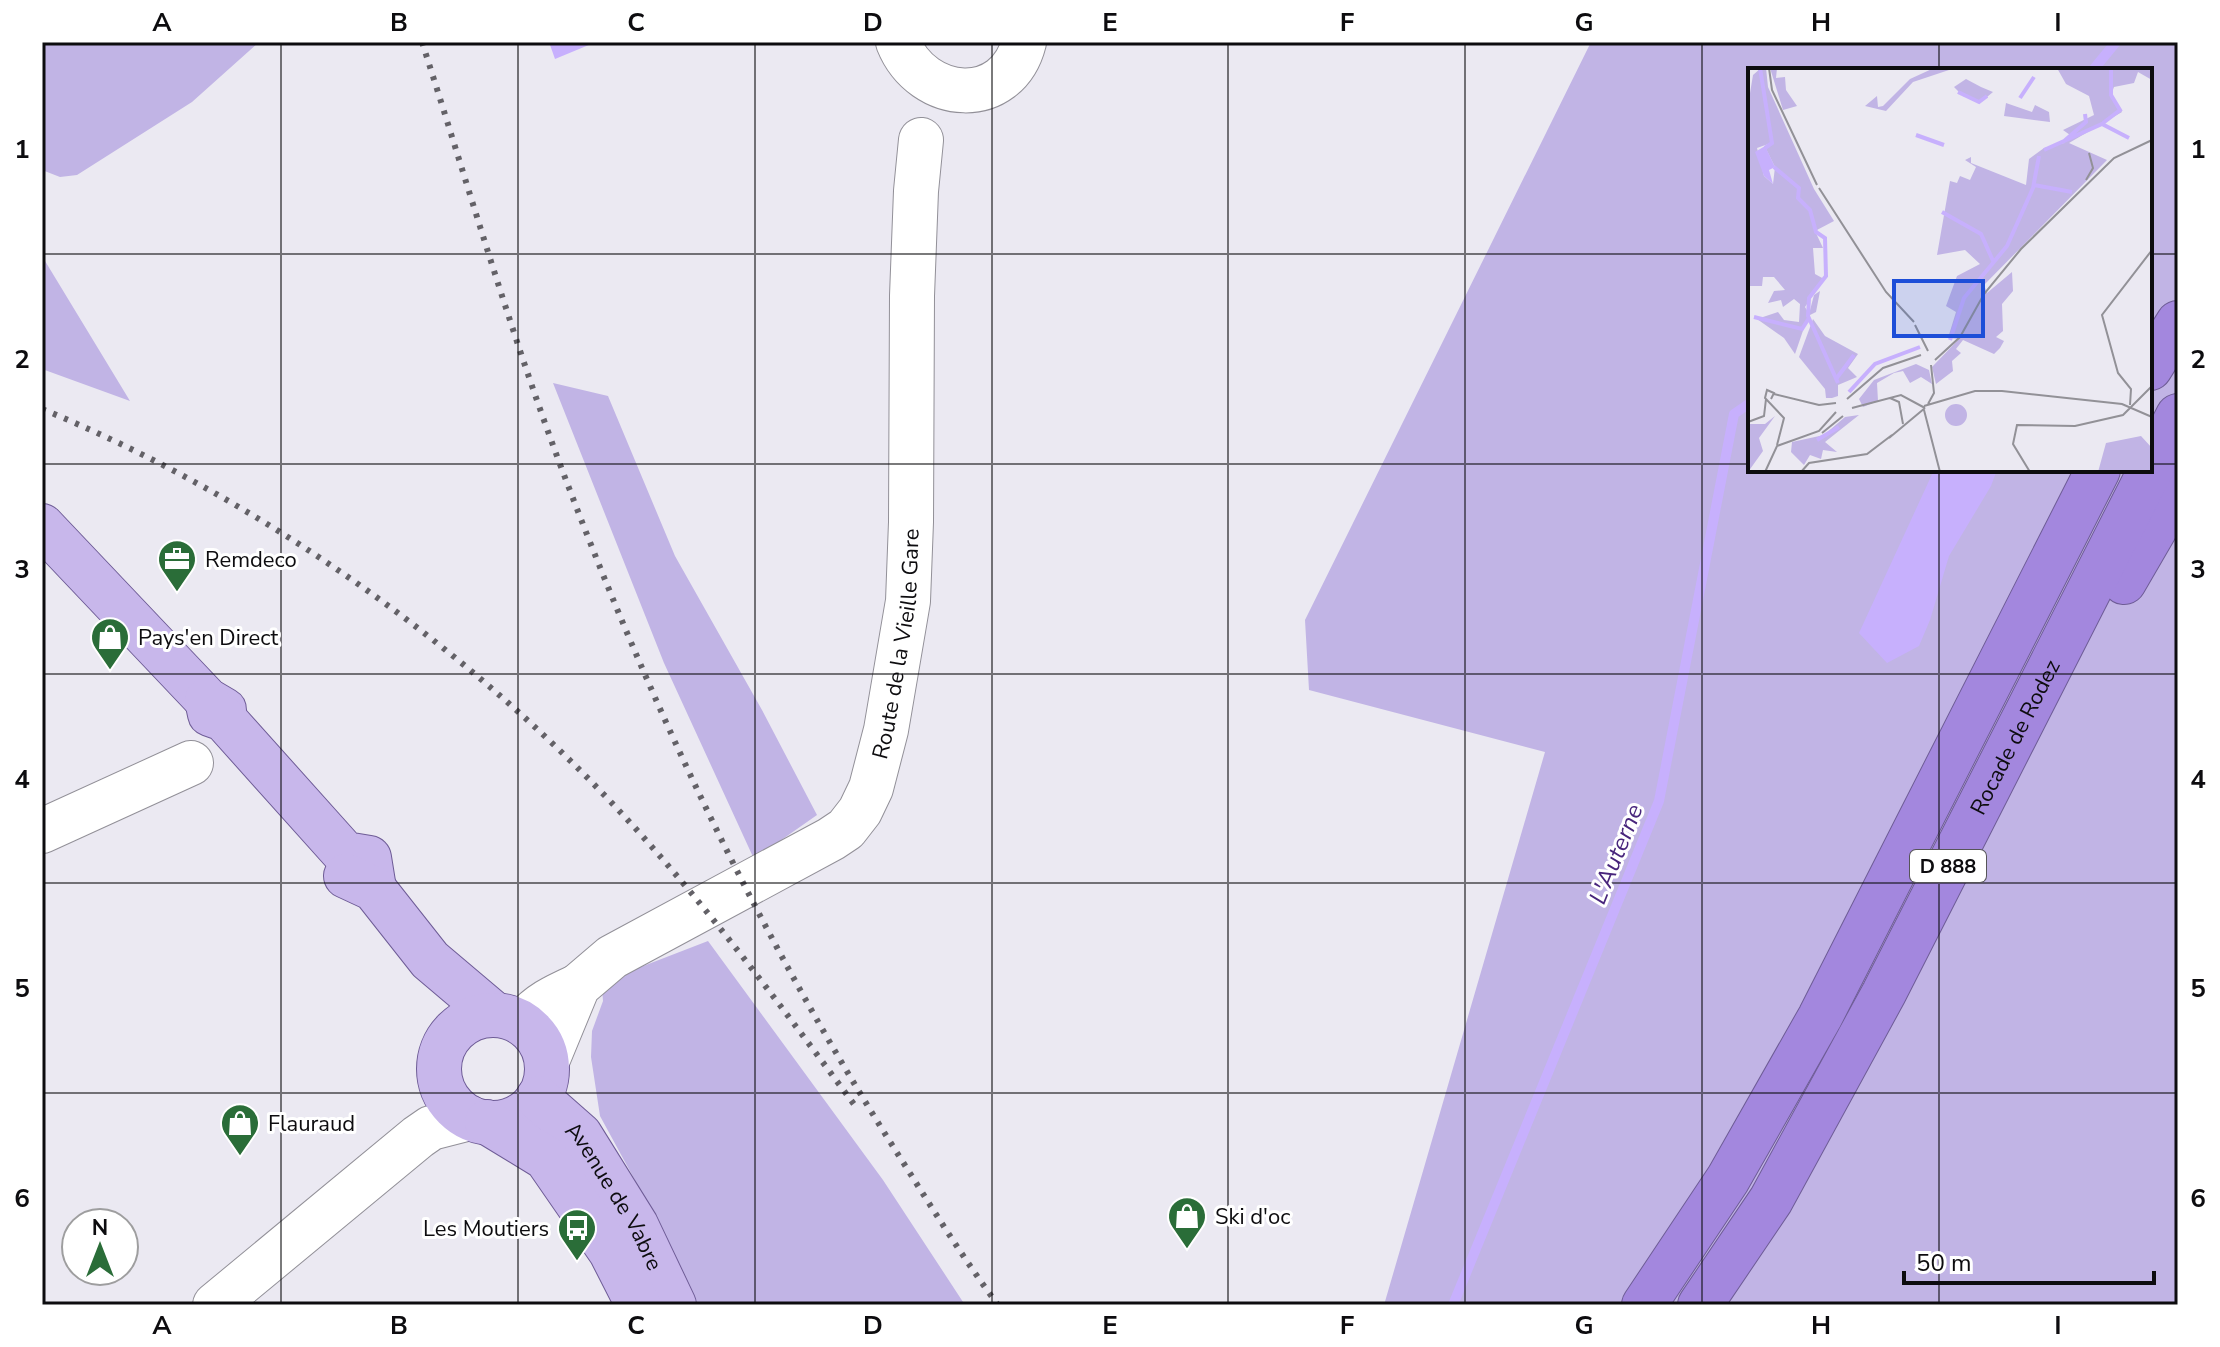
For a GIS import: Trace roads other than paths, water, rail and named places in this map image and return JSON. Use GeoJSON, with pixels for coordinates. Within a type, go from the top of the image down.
{"type":"FeatureCollection","features":[{"type":"Feature","properties":{"kind":"highway"},"geometry":{"type":"LineString","coordinates":[[2152,365],[2178,323]]}},
{"type":"Feature","properties":{"kind":"highway","name":"Rocade de Rodez"},"geometry":{"type":"LineString","coordinates":[[2152,467],[2178,416]]}},
{"type":"Feature","properties":{"kind":"highway","name":"D 888"},"geometry":{"type":"LineString","coordinates":[[1644,1305],[1728,1179],[1820,1017],[2097,472]]}},
{"type":"Feature","properties":{"kind":"highway","name":"Rocade de Rodez"},"geometry":{"type":"LineString","coordinates":[[1700,1305],[1771,1200],[1884,993],[2149,472]]}},
{"type":"Feature","properties":{"kind":"highway"},"geometry":{"type":"LineString","coordinates":[[1884,993],[1941,927],[2017,790],[2107,611],[2178,489]]}},
{"type":"Feature","properties":{"kind":"main road"},"geometry":{"type":"LineString","coordinates":[[42,526],[220,715],[345,854],[345,876],[374,889],[430,960],[509,1019],[535,1034],[543,1080],[529,1109],[516,1118],[502,1122],[458,1116],[440,1081],[442,1050],[449,1037],[469,1021],[509,1019]]}},
{"type":"Feature","properties":{"kind":"main road"},"geometry":{"type":"LineString","coordinates":[[430,960],[449,1037]]}},
{"type":"Feature","properties":{"kind":"main road","name":"Avenue de Vabre"},"geometry":{"type":"LineString","coordinates":[[543,1080],[636,1225],[674,1305]]}},
{"type":"Feature","properties":{"kind":"main road","name":"Avenue de Vabre"},"geometry":{"type":"LineString","coordinates":[[458,1116],[546,1158],[611,1252],[638,1305]]}},
{"type":"Feature","properties":{"kind":"street"},"geometry":{"type":"LineString","coordinates":[[906,57],[931,84],[951,90],[971,90],[1003,76],[1016,62],[1024,42]]}},
{"type":"Feature","properties":{"kind":"street","name":"Route de la Vieille Gare"},"geometry":{"type":"LineString","coordinates":[[509,1019],[533,1011],[551,998],[578,986],[612,957],[831,839],[846,829],[860,811],[871,788],[886,730],[908,601],[912,296],[921,140],[906,57]]}},
{"type":"Feature","properties":{"kind":"street"},"geometry":{"type":"LineString","coordinates":[[921,140],[971,90]]}},
{"type":"Feature","properties":{"kind":"street"},"geometry":{"type":"LineString","coordinates":[[191,763],[220,715]]}},
{"type":"Feature","properties":{"kind":"street"},"geometry":{"type":"LineString","coordinates":[[42,831],[191,763],[260,759]]}},
{"type":"Feature","properties":{"kind":"street","name":"Route de la Vieille Gare"},"geometry":{"type":"LineString","coordinates":[[543,1080],[578,986]]}},
{"type":"Feature","properties":{"kind":"street"},"geometry":{"type":"LineString","coordinates":[[215,1305],[458,1116]]}},
{"type":"Feature","properties":{"kind":"waterway","name":"L'Auterne"},"geometry":{"type":"LineString","coordinates":[[2095,68],[2116,42]]}},
{"type":"Feature","properties":{"kind":"waterway","name":"L'Auterne"},"geometry":{"type":"LineString","coordinates":[[1453,1305],[1659,801],[1734,414],[1748,404]]}},
{"type":"Feature","properties":{"kind":"railway"},"geometry":{"type":"LineString","coordinates":[[422,42],[549,433],[603,575],[678,748],[760,916],[805,998],[901,1159],[998,1305]]}},
{"type":"Feature","properties":{"kind":"railway"},"geometry":{"type":"LineString","coordinates":[[42,409],[197,483],[273,528],[346,576],[485,683],[549,741],[643,837],[738,950],[856,1107]]}},
{"type":"Feature","properties":{"kind":"place","name":"Remdeco"},"geometry":{"type":"Point","coordinates":[177,593]}},
{"type":"Feature","properties":{"kind":"place","name":"Pays'en Direct"},"geometry":{"type":"Point","coordinates":[110,671]}},
{"type":"Feature","properties":{"kind":"place","name":"Flauraud"},"geometry":{"type":"Point","coordinates":[240,1157]}},
{"type":"Feature","properties":{"kind":"place","name":"Ski d'oc"},"geometry":{"type":"Point","coordinates":[1187,1250]}},
{"type":"Feature","properties":{"kind":"place","name":"Les Moutiers"},"geometry":{"type":"Point","coordinates":[577,1262]}}]}
